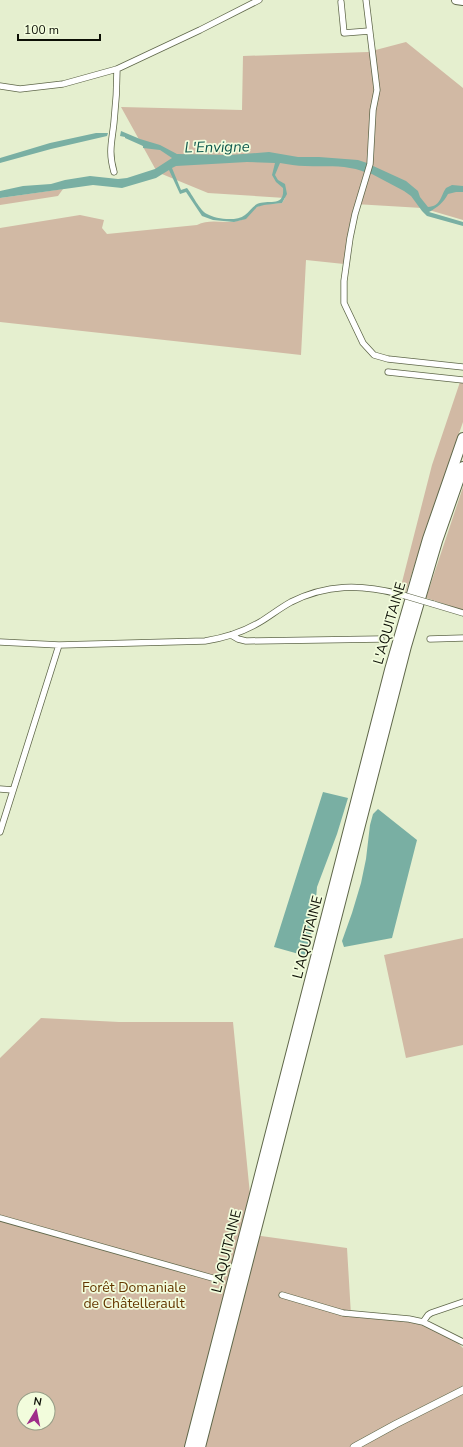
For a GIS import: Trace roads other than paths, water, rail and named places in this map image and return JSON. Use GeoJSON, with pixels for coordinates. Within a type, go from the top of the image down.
{"type":"FeatureCollection","features":[{"type":"Feature","properties":{"kind":"highway","name":"L'AQUITAINE"},"geometry":{"type":"LineString","coordinates":[[190,1447],[396,650],[428,539],[463,438]]}},
{"type":"Feature","properties":{"kind":"highway","name":"L'AQUITAINE"},"geometry":{"type":"LineString","coordinates":[[200,1447],[408,640],[435,548],[463,467]]}},
{"type":"Feature","properties":{"kind":"main road"},"geometry":{"type":"LineString","coordinates":[[456,0],[463,1]]}},
{"type":"Feature","properties":{"kind":"street"},"geometry":{"type":"LineString","coordinates":[[0,86],[20,89],[63,84],[117,69],[182,39],[258,0]]}},
{"type":"Feature","properties":{"kind":"street"},"geometry":{"type":"LineString","coordinates":[[366,0],[377,86],[373,110],[370,164],[353,223],[343,291],[344,303],[368,350],[381,358],[463,367]]}},
{"type":"Feature","properties":{"kind":"street"},"geometry":{"type":"LineString","coordinates":[[341,2],[344,33],[369,31]]}},
{"type":"Feature","properties":{"kind":"street"},"geometry":{"type":"LineString","coordinates":[[114,172],[110,148],[115,111],[117,69]]}},
{"type":"Feature","properties":{"kind":"street"},"geometry":{"type":"LineString","coordinates":[[388,372],[463,380]]}},
{"type":"Feature","properties":{"kind":"street"},"geometry":{"type":"LineString","coordinates":[[0,642],[58,645],[214,640],[231,635],[260,622],[290,603],[314,593],[355,587],[368,587],[399,594],[463,613]]}},
{"type":"Feature","properties":{"kind":"street"},"geometry":{"type":"LineString","coordinates":[[231,635],[246,641],[381,639]]}},
{"type":"Feature","properties":{"kind":"street"},"geometry":{"type":"LineString","coordinates":[[430,639],[463,638]]}},
{"type":"Feature","properties":{"kind":"street"},"geometry":{"type":"LineString","coordinates":[[0,832],[58,645]]}},
{"type":"Feature","properties":{"kind":"street"},"geometry":{"type":"LineString","coordinates":[[0,789],[13,790]]}},
{"type":"Feature","properties":{"kind":"street"},"geometry":{"type":"LineString","coordinates":[[0,1218],[216,1279]]}},
{"type":"Feature","properties":{"kind":"street"},"geometry":{"type":"LineString","coordinates":[[282,1296],[342,1312],[410,1319],[423,1322],[463,1342]]}},
{"type":"Feature","properties":{"kind":"street"},"geometry":{"type":"LineString","coordinates":[[423,1322],[431,1313],[463,1302]]}},
{"type":"Feature","properties":{"kind":"street"},"geometry":{"type":"LineString","coordinates":[[354,1447],[463,1390]]}},
{"type":"Feature","properties":{"kind":"water"},"geometry":{"type":"Polygon","coordinates":[[[121,131],[160,145],[177,154],[230,155],[269,152],[298,157],[358,160],[367,163],[367,173],[344,167],[302,166],[280,163],[275,175],[278,180],[285,184],[287,194],[282,203],[257,207],[246,219],[234,222],[213,220],[202,216],[186,192],[180,194],[169,170],[156,178],[122,188],[93,185],[0,198],[0,191],[23,186],[51,184],[90,176],[118,179],[127,178],[155,169],[172,158],[160,150],[143,148],[143,146],[120,136],[121,131]],[[247,162],[176,166],[172,168],[181,190],[187,188],[204,212],[211,216],[231,219],[245,215],[257,204],[279,201],[283,194],[283,188],[276,182],[272,175],[275,163],[247,162]]]}},
{"type":"Feature","properties":{"kind":"water"},"geometry":{"type":"Polygon","coordinates":[[[96,133],[108,133],[107,136],[0,163],[0,158],[50,143],[96,133]]]}},
{"type":"Feature","properties":{"kind":"water"},"geometry":{"type":"Polygon","coordinates":[[[371,165],[406,181],[418,191],[420,197],[428,207],[438,203],[446,188],[452,185],[463,186],[463,192],[448,194],[440,204],[429,212],[463,222],[463,226],[427,216],[411,196],[370,173],[371,165]]]}},
{"type":"Feature","properties":{"kind":"water"},"geometry":{"type":"Polygon","coordinates":[[[323,792],[348,798],[337,834],[317,887],[314,922],[306,956],[274,947],[323,792]]]}},
{"type":"Feature","properties":{"kind":"water"},"geometry":{"type":"Polygon","coordinates":[[[378,809],[417,840],[392,938],[344,947],[342,941],[361,883],[366,859],[370,825],[373,814],[378,809]]]}},
{"type":"Feature","properties":{"kind":"water label","name":"L'Envigne"},"geometry":{"type":"Point","coordinates":[217,147]}},
{"type":"Feature","properties":{"kind":"park label","name":"Forêt Domaniale de Châtellerault"},"geometry":{"type":"Point","coordinates":[134,1296]}}]}
